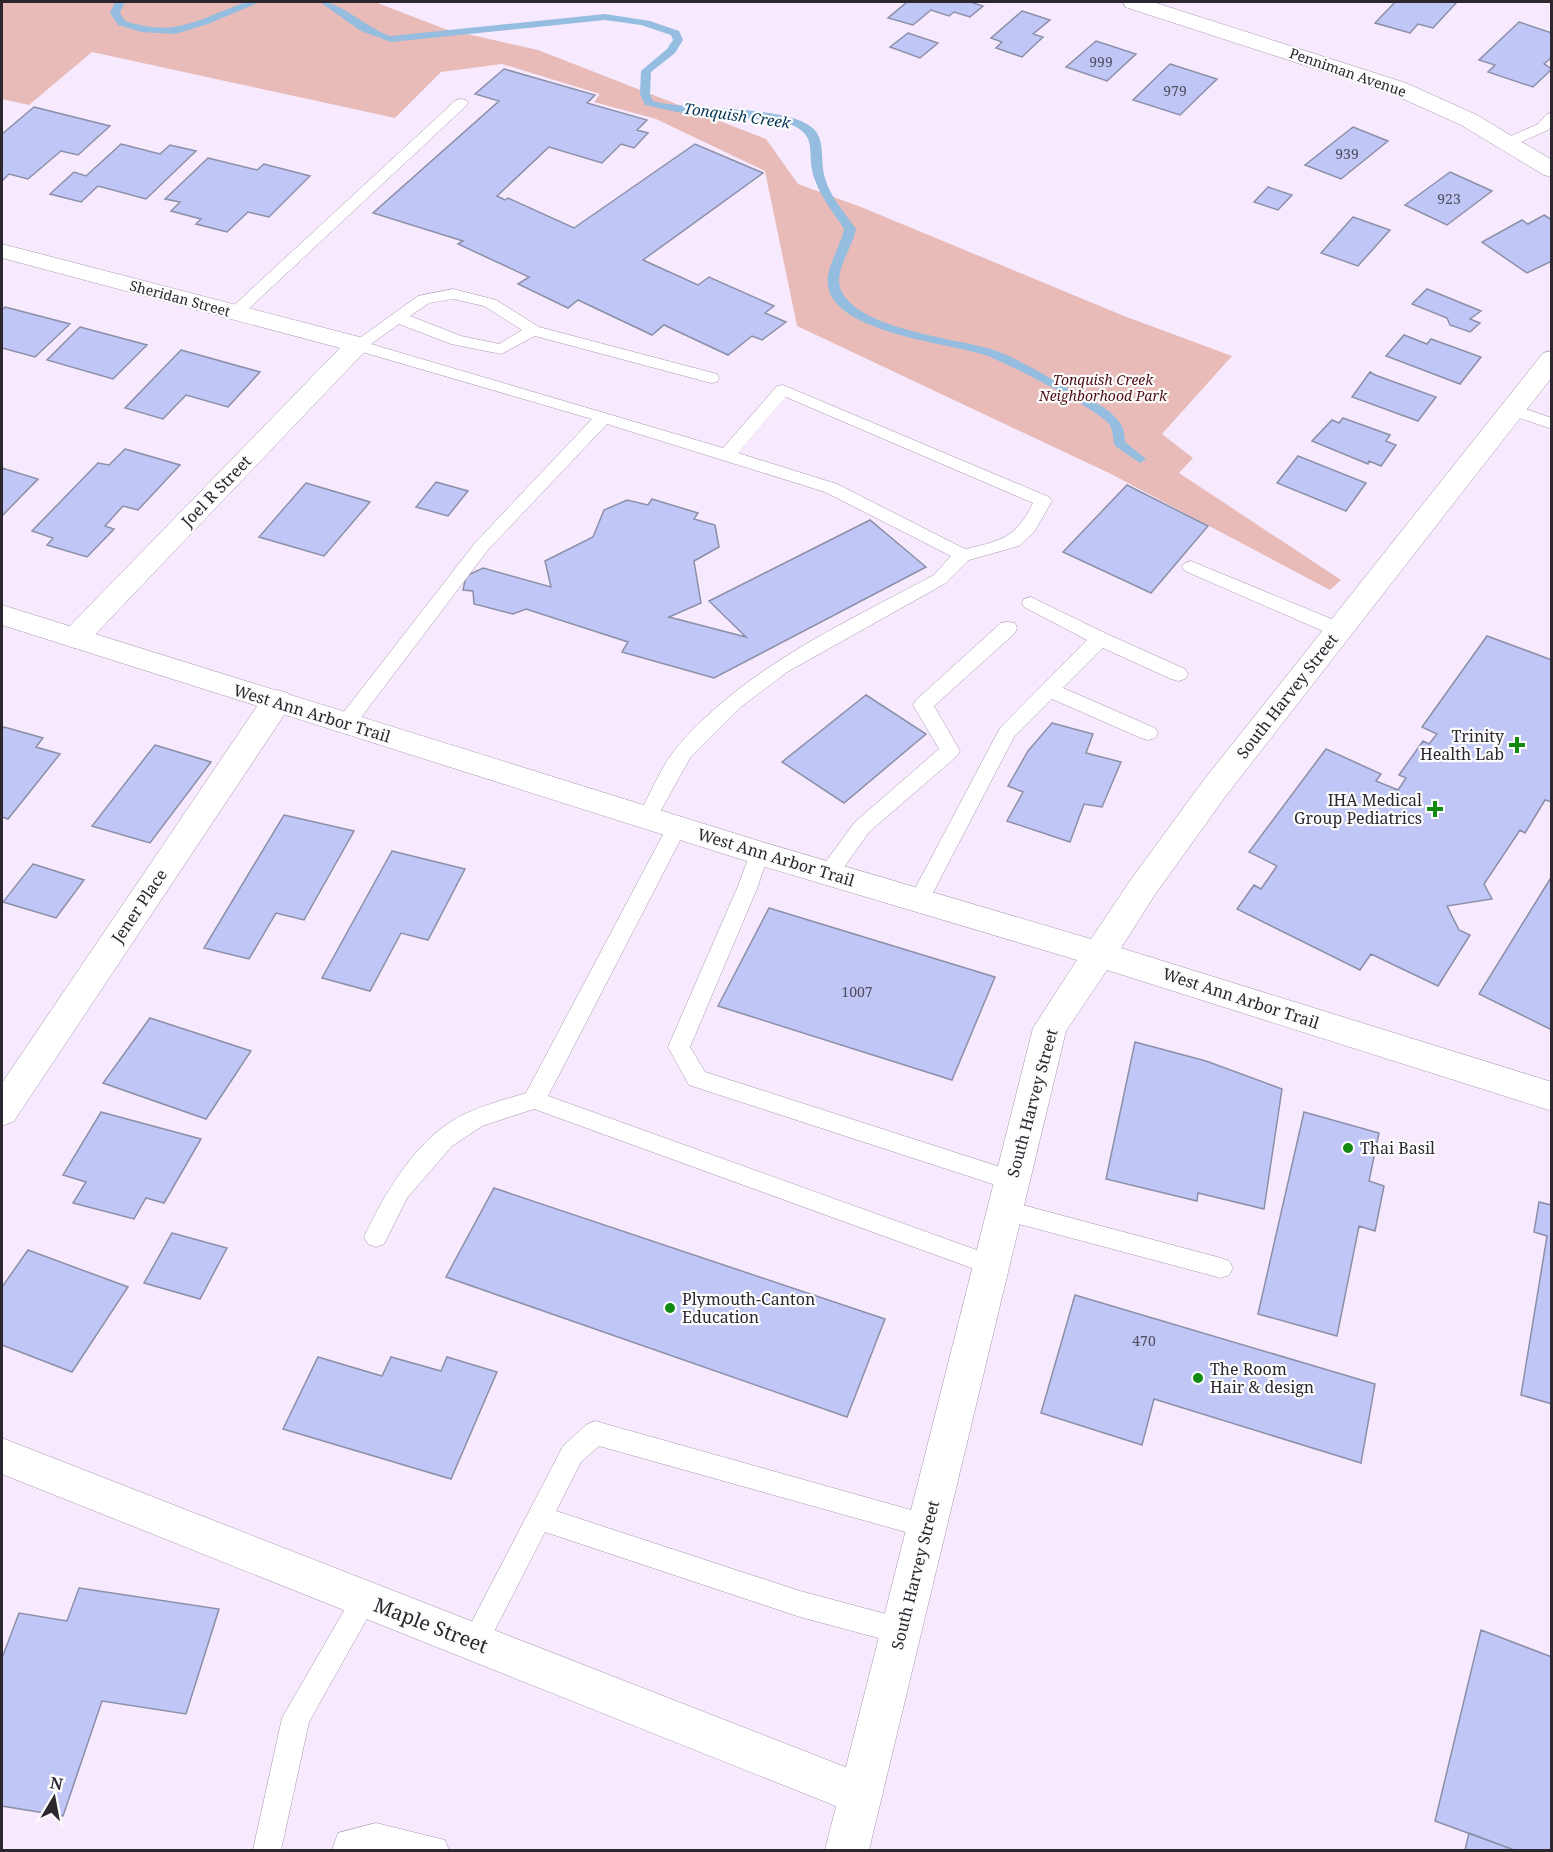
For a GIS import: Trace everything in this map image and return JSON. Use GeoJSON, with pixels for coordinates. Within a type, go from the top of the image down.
{"type":"FeatureCollection","features":[{"type":"Feature","properties":{"kind":"street","name":"Penniman Avenue"},"geometry":{"type":"LineString","coordinates":[[1133,2],[1398,88],[1460,115],[1551,170]]}},
{"type":"Feature","properties":{"kind":"street","name":"Sheridan Street"},"geometry":{"type":"LineString","coordinates":[[2,251],[358,345]]}},
{"type":"Feature","properties":{"kind":"street","name":"Joel R Street"},"geometry":{"type":"LineString","coordinates":[[75,638],[358,345]]}},
{"type":"Feature","properties":{"kind":"street","name":"South Harvey Street"},"geometry":{"type":"LineString","coordinates":[[847,1851],[1050,1028],[1143,887],[1214,789],[1551,359]]}},
{"type":"Feature","properties":{"kind":"street","name":"West Ann Arbor Trail"},"geometry":{"type":"LineString","coordinates":[[2,615],[759,853],[1099,954],[1551,1097]]}},
{"type":"Feature","properties":{"kind":"street","name":"Jener Place"},"geometry":{"type":"LineString","coordinates":[[2,1111],[277,701]]}},
{"type":"Feature","properties":{"kind":"street","name":"Maple Street"},"geometry":{"type":"LineString","coordinates":[[2,1456],[861,1794]]}},
{"type":"Feature","properties":{"kind":"lane"},"geometry":{"type":"LineString","coordinates":[[236,312],[461,103]]}},
{"type":"Feature","properties":{"kind":"lane"},"geometry":{"type":"LineString","coordinates":[[1507,143],[1543,127],[1551,117]]}},
{"type":"Feature","properties":{"kind":"lane"},"geometry":{"type":"LineString","coordinates":[[358,345],[424,299],[453,294],[490,303],[533,330],[711,378]]}},
{"type":"Feature","properties":{"kind":"lane"},"geometry":{"type":"LineString","coordinates":[[397,317],[457,340],[501,349],[533,330]]}},
{"type":"Feature","properties":{"kind":"lane"},"geometry":{"type":"LineString","coordinates":[[358,345],[604,417],[831,488],[963,555]]}},
{"type":"Feature","properties":{"kind":"lane"},"geometry":{"type":"LineString","coordinates":[[534,1100],[662,822],[683,753],[735,701],[780,667],[940,579],[963,555],[1015,543],[1033,522],[1043,501],[783,390],[727,455]]}},
{"type":"Feature","properties":{"kind":"lane"},"geometry":{"type":"LineString","coordinates":[[1510,409],[1551,423]]}},
{"type":"Feature","properties":{"kind":"lane"},"geometry":{"type":"LineString","coordinates":[[346,723],[481,547],[604,417]]}},
{"type":"Feature","properties":{"kind":"lane"},"geometry":{"type":"LineString","coordinates":[[1191,567],[1339,630]]}},
{"type":"Feature","properties":{"kind":"lane"},"geometry":{"type":"LineString","coordinates":[[1031,603],[1100,639],[1178,674]]}},
{"type":"Feature","properties":{"kind":"lane"},"geometry":{"type":"LineString","coordinates":[[828,874],[862,827],[950,751],[923,705],[1008,628]]}},
{"type":"Feature","properties":{"kind":"lane"},"geometry":{"type":"LineString","coordinates":[[918,900],[1007,733],[1100,639]]}},
{"type":"Feature","properties":{"kind":"lane"},"geometry":{"type":"LineString","coordinates":[[1049,690],[1148,733]]}},
{"type":"Feature","properties":{"kind":"lane"},"geometry":{"type":"LineString","coordinates":[[759,853],[748,886],[679,1047],[697,1078],[1008,1195],[1221,1268]]}},
{"type":"Feature","properties":{"kind":"lane"},"geometry":{"type":"LineString","coordinates":[[376,1238],[399,1191],[444,1139],[475,1119],[534,1100],[991,1265]]}},
{"type":"Feature","properties":{"kind":"lane"},"geometry":{"type":"LineString","coordinates":[[475,1642],[572,1454],[595,1433],[927,1526]]}},
{"type":"Feature","properties":{"kind":"lane"},"geometry":{"type":"LineString","coordinates":[[539,1518],[800,1604],[901,1631]]}},
{"type":"Feature","properties":{"kind":"lane"},"geometry":{"type":"LineString","coordinates":[[267,1851],[296,1718],[365,1599]]}},
{"type":"Feature","properties":{"kind":"lane"},"geometry":{"type":"LineString","coordinates":[[346,1851],[348,1843],[376,1837],[435,1851]]}},
{"type":"Feature","properties":{"kind":"green space","name":"Tonquish Creek Neighborhood Park"},"geometry":{"type":"Polygon","coordinates":[[[2,2],[375,2],[445,29],[538,50],[766,139],[798,184],[861,207],[1124,316],[1232,356],[1162,434],[1193,458],[1179,473],[1341,580],[1330,590],[1109,473],[797,326],[765,171],[656,119],[594,102],[600,94],[502,64],[441,72],[395,118],[92,52],[29,105],[2,99],[2,2]]]}},
{"type":"Feature","properties":{"kind":"building"},"geometry":{"type":"Polygon","coordinates":[[[907,2],[970,2],[983,6],[970,17],[954,12],[949,16],[931,10],[913,25],[888,18],[907,2]]]}},
{"type":"Feature","properties":{"kind":"building"},"geometry":{"type":"Polygon","coordinates":[[[1395,2],[1457,2],[1433,28],[1418,24],[1410,33],[1375,23],[1395,2]]]}},
{"type":"Feature","properties":{"kind":"building"},"geometry":{"type":"Polygon","coordinates":[[[1022,11],[1050,20],[1033,34],[1043,37],[1022,57],[996,48],[1002,42],[991,38],[1022,11]]]}},
{"type":"Feature","properties":{"kind":"building"},"geometry":{"type":"Polygon","coordinates":[[[1519,22],[1552,33],[1552,57],[1544,64],[1552,69],[1533,87],[1488,72],[1495,65],[1479,60],[1519,22]]]}},
{"type":"Feature","properties":{"kind":"building"},"geometry":{"type":"Polygon","coordinates":[[[908,33],[938,43],[920,58],[890,47],[908,33]]]}},
{"type":"Feature","properties":{"kind":"building"},"geometry":{"type":"Polygon","coordinates":[[[1096,41],[1136,54],[1107,81],[1066,67],[1096,41]]]}},
{"type":"Feature","properties":{"kind":"building"},"geometry":{"type":"Polygon","coordinates":[[[1170,64],[1217,79],[1180,115],[1133,100],[1170,64]]]}},
{"type":"Feature","properties":{"kind":"building"},"geometry":{"type":"Polygon","coordinates":[[[504,69],[595,95],[587,103],[647,120],[637,130],[648,133],[634,148],[621,144],[602,163],[549,147],[497,196],[505,200],[508,198],[574,228],[695,144],[763,173],[643,260],[698,285],[709,277],[774,306],[765,313],[786,322],[762,340],[752,336],[728,355],[664,325],[652,335],[578,300],[568,308],[518,284],[529,277],[458,244],[463,241],[373,213],[499,101],[475,94],[504,69]]]}},
{"type":"Feature","properties":{"kind":"building"},"geometry":{"type":"Polygon","coordinates":[[[34,107],[110,126],[78,155],[61,151],[28,179],[9,174],[2,181],[2,134],[34,107]]]}},
{"type":"Feature","properties":{"kind":"building"},"geometry":{"type":"Polygon","coordinates":[[[1353,127],[1388,141],[1341,179],[1305,165],[1353,127]]]}},
{"type":"Feature","properties":{"kind":"building"},"geometry":{"type":"Polygon","coordinates":[[[121,144],[160,154],[170,145],[196,151],[146,199],[98,186],[81,202],[50,194],[74,172],[86,176],[121,144]]]}},
{"type":"Feature","properties":{"kind":"building"},"geometry":{"type":"Polygon","coordinates":[[[208,158],[257,170],[264,164],[310,176],[269,217],[248,212],[227,232],[196,224],[201,219],[171,211],[180,202],[165,199],[208,158]]]}},
{"type":"Feature","properties":{"kind":"building"},"geometry":{"type":"Polygon","coordinates":[[[1450,172],[1492,191],[1447,225],[1405,205],[1450,172]]]}},
{"type":"Feature","properties":{"kind":"building"},"geometry":{"type":"Polygon","coordinates":[[[1268,187],[1292,195],[1278,210],[1254,202],[1268,187]]]}},
{"type":"Feature","properties":{"kind":"building"},"geometry":{"type":"Polygon","coordinates":[[[1544,215],[1552,220],[1552,261],[1527,273],[1482,242],[1522,220],[1528,224],[1544,215]]]}},
{"type":"Feature","properties":{"kind":"building"},"geometry":{"type":"Polygon","coordinates":[[[1353,217],[1390,230],[1358,266],[1321,253],[1353,217]]]}},
{"type":"Feature","properties":{"kind":"building"},"geometry":{"type":"Polygon","coordinates":[[[1427,289],[1481,311],[1470,319],[1480,323],[1470,332],[1450,325],[1447,318],[1412,304],[1427,289]]]}},
{"type":"Feature","properties":{"kind":"building"},"geometry":{"type":"Polygon","coordinates":[[[5,307],[70,324],[35,357],[2,348],[2,310],[5,307]]]}},
{"type":"Feature","properties":{"kind":"building"},"geometry":{"type":"Polygon","coordinates":[[[80,327],[147,345],[113,379],[47,360],[80,327]]]}},
{"type":"Feature","properties":{"kind":"building"},"geometry":{"type":"Polygon","coordinates":[[[1404,335],[1427,344],[1431,339],[1481,357],[1460,384],[1386,356],[1404,335]]]}},
{"type":"Feature","properties":{"kind":"building"},"geometry":{"type":"Polygon","coordinates":[[[181,350],[260,372],[228,407],[186,395],[163,419],[125,408],[181,350]]]}},
{"type":"Feature","properties":{"kind":"building"},"geometry":{"type":"Polygon","coordinates":[[[1370,372],[1436,397],[1418,421],[1352,397],[1370,372]]]}},
{"type":"Feature","properties":{"kind":"building"},"geometry":{"type":"Polygon","coordinates":[[[1343,418],[1390,435],[1386,441],[1396,445],[1381,466],[1369,461],[1368,464],[1312,441],[1332,420],[1339,423],[1343,418]]]}},
{"type":"Feature","properties":{"kind":"building"},"geometry":{"type":"Polygon","coordinates":[[[125,449],[180,465],[138,510],[123,506],[105,526],[114,529],[87,557],[47,545],[53,538],[32,531],[98,463],[109,465],[125,449]]]}},
{"type":"Feature","properties":{"kind":"building"},"geometry":{"type":"Polygon","coordinates":[[[1298,456],[1366,483],[1346,511],[1277,483],[1298,456]]]}},
{"type":"Feature","properties":{"kind":"building"},"geometry":{"type":"Polygon","coordinates":[[[2,468],[38,479],[2,516],[2,468]]]}},
{"type":"Feature","properties":{"kind":"building"},"geometry":{"type":"Polygon","coordinates":[[[436,482],[468,491],[448,516],[416,507],[436,482]]]}},
{"type":"Feature","properties":{"kind":"building"},"geometry":{"type":"Polygon","coordinates":[[[306,483],[370,502],[324,556],[259,537],[306,483]]]}},
{"type":"Feature","properties":{"kind":"building"},"geometry":{"type":"Polygon","coordinates":[[[1127,485],[1208,526],[1151,593],[1063,552],[1127,485]]]}},
{"type":"Feature","properties":{"kind":"building"},"geometry":{"type":"Polygon","coordinates":[[[652,499],[698,513],[694,519],[715,525],[719,547],[694,561],[701,603],[669,617],[746,637],[709,601],[870,520],[926,567],[714,678],[622,652],[628,642],[526,609],[513,614],[474,604],[473,591],[463,590],[466,576],[483,568],[551,587],[545,561],[593,537],[604,510],[627,500],[648,505],[652,499]]]}},
{"type":"Feature","properties":{"kind":"building"},"geometry":{"type":"Polygon","coordinates":[[[1487,636],[1552,660],[1552,802],[1545,800],[1525,833],[1520,830],[1484,884],[1492,899],[1447,906],[1459,930],[1470,935],[1438,986],[1371,954],[1360,970],[1237,909],[1254,885],[1261,889],[1277,866],[1249,852],[1326,749],[1381,774],[1376,781],[1398,790],[1406,778],[1399,775],[1423,741],[1429,744],[1437,734],[1422,727],[1487,636]]]}},
{"type":"Feature","properties":{"kind":"building"},"geometry":{"type":"Polygon","coordinates":[[[866,695],[926,734],[844,803],[782,762],[866,695]]]}},
{"type":"Feature","properties":{"kind":"building"},"geometry":{"type":"Polygon","coordinates":[[[1052,723],[1093,734],[1086,753],[1121,762],[1102,807],[1084,804],[1070,842],[1007,821],[1023,792],[1008,786],[1028,751],[1052,723]]]}},
{"type":"Feature","properties":{"kind":"building"},"geometry":{"type":"Polygon","coordinates":[[[4,727],[43,738],[36,747],[60,754],[8,819],[2,817],[2,729],[4,727]]]}},
{"type":"Feature","properties":{"kind":"building"},"geometry":{"type":"Polygon","coordinates":[[[155,745],[211,762],[150,843],[92,826],[155,745]]]}},
{"type":"Feature","properties":{"kind":"building"},"geometry":{"type":"Polygon","coordinates":[[[284,815],[354,831],[304,920],[276,913],[249,959],[204,948],[284,815]]]}},
{"type":"Feature","properties":{"kind":"building"},"geometry":{"type":"Polygon","coordinates":[[[392,851],[465,869],[428,940],[401,933],[370,991],[322,978],[392,851]]]}},
{"type":"Feature","properties":{"kind":"building"},"geometry":{"type":"Polygon","coordinates":[[[33,864],[84,880],[56,918],[3,902],[33,864]]]}},
{"type":"Feature","properties":{"kind":"building"},"geometry":{"type":"Polygon","coordinates":[[[1552,876],[1552,1030],[1479,994],[1552,876]]]}},
{"type":"Feature","properties":{"kind":"building"},"geometry":{"type":"Polygon","coordinates":[[[769,908],[995,977],[952,1080],[718,1006],[769,908]]]}},
{"type":"Feature","properties":{"kind":"building"},"geometry":{"type":"Polygon","coordinates":[[[150,1018],[251,1051],[206,1119],[103,1083],[150,1018]]]}},
{"type":"Feature","properties":{"kind":"building"},"geometry":{"type":"Polygon","coordinates":[[[1135,1042],[1206,1061],[1282,1089],[1264,1209],[1198,1193],[1197,1201],[1106,1179],[1135,1042]]]}},
{"type":"Feature","properties":{"kind":"building"},"geometry":{"type":"Polygon","coordinates":[[[101,1112],[201,1139],[164,1203],[146,1198],[134,1219],[73,1203],[86,1182],[63,1175],[101,1112]]]}},
{"type":"Feature","properties":{"kind":"building"},"geometry":{"type":"Polygon","coordinates":[[[1304,1112],[1379,1133],[1369,1181],[1384,1186],[1375,1231],[1359,1226],[1337,1336],[1258,1314],[1304,1112]]]}},
{"type":"Feature","properties":{"kind":"building"},"geometry":{"type":"Polygon","coordinates":[[[494,1188],[885,1319],[847,1417],[446,1277],[494,1188]]]}},
{"type":"Feature","properties":{"kind":"building"},"geometry":{"type":"Polygon","coordinates":[[[1552,1201],[1552,1404],[1521,1395],[1547,1236],[1534,1232],[1539,1202],[1551,1205],[1552,1201]]]}},
{"type":"Feature","properties":{"kind":"building"},"geometry":{"type":"Polygon","coordinates":[[[172,1233],[227,1248],[200,1299],[144,1283],[172,1233]]]}},
{"type":"Feature","properties":{"kind":"building"},"geometry":{"type":"Polygon","coordinates":[[[28,1250],[128,1287],[72,1372],[2,1345],[2,1287],[28,1250]]]}},
{"type":"Feature","properties":{"kind":"building"},"geometry":{"type":"Polygon","coordinates":[[[1075,1295],[1375,1384],[1361,1463],[1154,1399],[1142,1445],[1041,1413],[1075,1295]]]}},
{"type":"Feature","properties":{"kind":"building"},"geometry":{"type":"Polygon","coordinates":[[[318,1357],[382,1376],[391,1357],[441,1371],[447,1357],[497,1372],[451,1479],[283,1429],[318,1357]]]}},
{"type":"Feature","properties":{"kind":"building"},"geometry":{"type":"Polygon","coordinates":[[[79,1588],[219,1609],[186,1714],[102,1701],[63,1816],[2,1806],[2,1658],[19,1613],[67,1621],[79,1588]]]}},
{"type":"Feature","properties":{"kind":"building"},"geometry":{"type":"Polygon","coordinates":[[[1481,1630],[1552,1657],[1552,1850],[1514,1850],[1435,1821],[1481,1630]]]}},
{"type":"Feature","properties":{"kind":"building"},"geometry":{"type":"Polygon","coordinates":[[[1469,1833],[1514,1850],[1465,1850],[1469,1833]]]}},
{"type":"Feature","properties":{"kind":"waterway","name":"Tonquish Creek"},"geometry":{"type":"LineString","coordinates":[[120,2],[115,13],[121,23],[159,32],[190,28],[255,2]]}},
{"type":"Feature","properties":{"kind":"waterway","name":"Tonquish Creek"},"geometry":{"type":"LineString","coordinates":[[325,2],[365,29],[391,39],[605,17],[641,22],[675,33],[678,40],[671,51],[646,71],[645,94],[649,103],[665,108],[782,118],[800,124],[811,132],[816,143],[821,182],[850,229],[834,278],[836,293],[848,307],[885,327],[990,353],[1022,367],[1107,416],[1117,428],[1119,443],[1140,459]]}},
{"type":"Feature","properties":{"kind":"place","name":"Trinity Health Lab"},"geometry":{"type":"Point","coordinates":[1517,745]}},
{"type":"Feature","properties":{"kind":"place","name":"IHA Medical Group Pediatrics"},"geometry":{"type":"Point","coordinates":[1435,809]}},
{"type":"Feature","properties":{"kind":"place","name":"Thai Basil"},"geometry":{"type":"Point","coordinates":[1348,1148]}},
{"type":"Feature","properties":{"kind":"place","name":"Plymouth-Canton Education"},"geometry":{"type":"Point","coordinates":[670,1308]}},
{"type":"Feature","properties":{"kind":"place","name":"The Room Hair & design"},"geometry":{"type":"Point","coordinates":[1198,1378]}}]}
